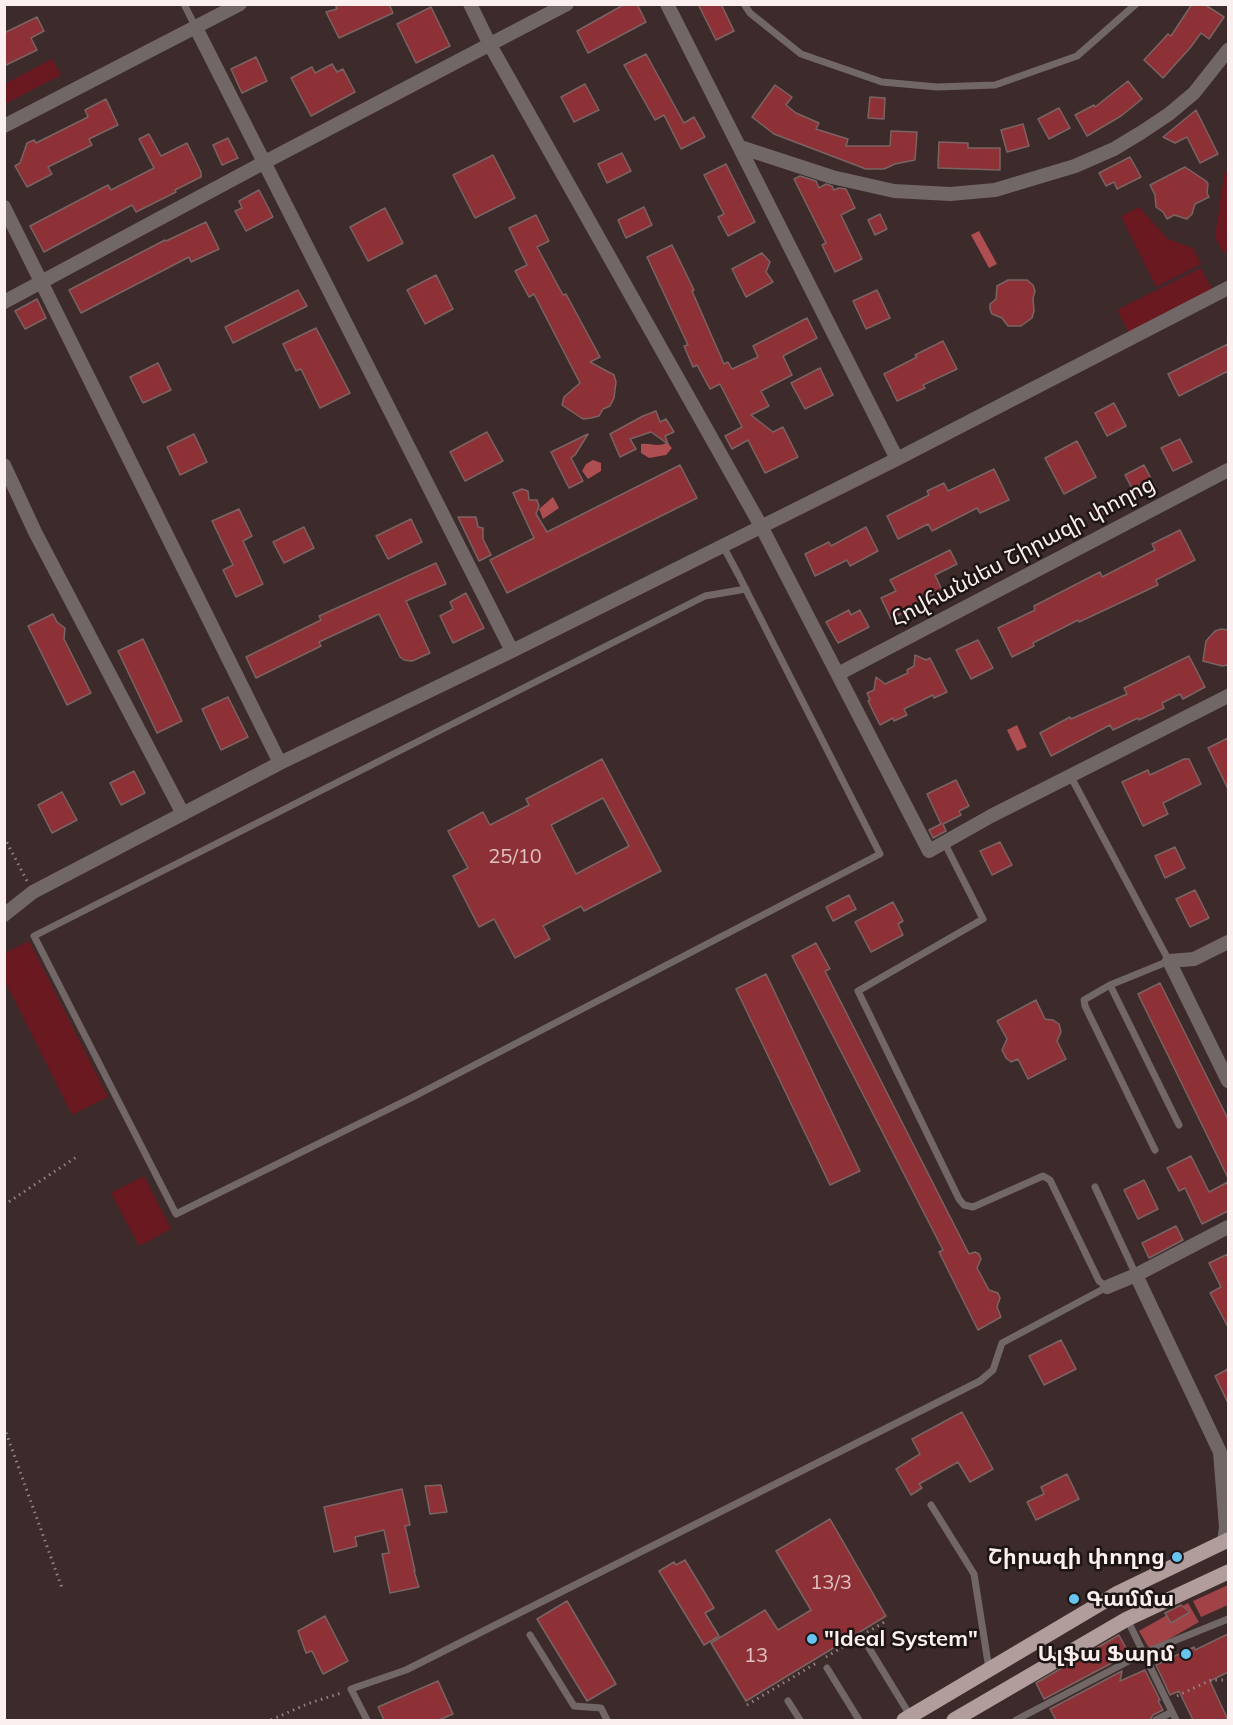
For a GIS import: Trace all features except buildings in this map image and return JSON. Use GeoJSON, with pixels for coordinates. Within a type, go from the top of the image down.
{"type":"FeatureCollection","features":[{"type":"Feature","properties":{"kind":"main road"},"geometry":{"type":"LineString","coordinates":[[908,1719],[1118,1593],[1226,1541]]}},
{"type":"Feature","properties":{"kind":"main road"},"geometry":{"type":"LineString","coordinates":[[954,1720],[1127,1618],[1228,1572]]}},
{"type":"Feature","properties":{"kind":"street"},"geometry":{"type":"LineString","coordinates":[[4,126],[240,4]]}},
{"type":"Feature","properties":{"kind":"street"},"geometry":{"type":"LineString","coordinates":[[470,4],[490,45],[761,526],[929,850],[1228,696]]}},
{"type":"Feature","properties":{"kind":"street"},"geometry":{"type":"LineString","coordinates":[[4,302],[567,4]]}},
{"type":"Feature","properties":{"kind":"street"},"geometry":{"type":"LineString","coordinates":[[667,4],[897,459]]}},
{"type":"Feature","properties":{"kind":"street"},"geometry":{"type":"LineString","coordinates":[[196,28],[512,651]]}},
{"type":"Feature","properties":{"kind":"street"},"geometry":{"type":"LineString","coordinates":[[740,147],[832,177],[894,191],[950,194],[995,190],[1075,166],[1114,149],[1169,114],[1194,93],[1228,50]]}},
{"type":"Feature","properties":{"kind":"street"},"geometry":{"type":"LineString","coordinates":[[4,207],[280,763]]}},
{"type":"Feature","properties":{"kind":"street"},"geometry":{"type":"LineString","coordinates":[[4,915],[33,892],[280,763],[512,651],[897,459],[1228,288]]}},
{"type":"Feature","properties":{"kind":"street"},"geometry":{"type":"LineString","coordinates":[[4,465],[35,532],[183,814]]}},
{"type":"Feature","properties":{"kind":"street","name":"Հովհաննես Շիրազի փողոց"},"geometry":{"type":"LineString","coordinates":[[838,674],[1228,470]]}},
{"type":"Feature","properties":{"kind":"street"},"geometry":{"type":"LineString","coordinates":[[1228,942],[1194,959],[1169,961],[1228,1081]]}},
{"type":"Feature","properties":{"kind":"street"},"geometry":{"type":"LineString","coordinates":[[1107,1287],[1136,1275],[1228,1227]]}},
{"type":"Feature","properties":{"kind":"street"},"geometry":{"type":"LineString","coordinates":[[1136,1275],[1220,1452],[1226,1541]]}},
{"type":"Feature","properties":{"kind":"lane"},"geometry":{"type":"LineString","coordinates":[[183,4],[196,28]]}},
{"type":"Feature","properties":{"kind":"lane"},"geometry":{"type":"LineString","coordinates":[[744,4],[750,13],[801,54],[882,82],[937,87],[995,85],[1077,56],[1136,4]]}},
{"type":"Feature","properties":{"kind":"lane"},"geometry":{"type":"LineString","coordinates":[[723,546],[746,589],[880,854],[411,1098],[176,1214],[34,936],[705,596],[746,589]]}},
{"type":"Feature","properties":{"kind":"lane"},"geometry":{"type":"LineString","coordinates":[[1071,777],[1169,961],[1110,985],[1084,1000],[1155,1150]]}},
{"type":"Feature","properties":{"kind":"lane"},"geometry":{"type":"LineString","coordinates":[[367,1720],[351,1689],[415,1666],[980,1381],[993,1370],[1002,1343],[1107,1287],[1099,1281],[1050,1180],[1043,1176],[973,1207],[964,1205],[959,1199],[858,991],[983,919],[944,842]]}},
{"type":"Feature","properties":{"kind":"lane"},"geometry":{"type":"LineString","coordinates":[[1110,985],[1179,1125]]}},
{"type":"Feature","properties":{"kind":"lane"},"geometry":{"type":"LineString","coordinates":[[1095,1187],[1136,1275]]}},
{"type":"Feature","properties":{"kind":"lane"},"geometry":{"type":"LineString","coordinates":[[931,1505],[974,1574],[990,1669]]}},
{"type":"Feature","properties":{"kind":"lane"},"geometry":{"type":"LineString","coordinates":[[1127,1618],[1176,1720]]}},
{"type":"Feature","properties":{"kind":"lane"},"geometry":{"type":"LineString","coordinates":[[1016,1720],[1144,1653],[1228,1618]]}},
{"type":"Feature","properties":{"kind":"lane"},"geometry":{"type":"LineString","coordinates":[[530,1635],[574,1706],[601,1708],[607,1720]]}},
{"type":"Feature","properties":{"kind":"lane"},"geometry":{"type":"LineString","coordinates":[[869,1648],[908,1719]]}},
{"type":"Feature","properties":{"kind":"lane"},"geometry":{"type":"LineString","coordinates":[[827,1668],[859,1720]]}},
{"type":"Feature","properties":{"kind":"lane"},"geometry":{"type":"LineString","coordinates":[[788,1701],[800,1720]]}},
{"type":"Feature","properties":{"kind":"lane"},"geometry":{"type":"LineString","coordinates":[[1156,1720],[1172,1713]]}},
{"type":"Feature","properties":{"kind":"path"},"geometry":{"type":"LineString","coordinates":[[4,837],[33,892]]}},
{"type":"Feature","properties":{"kind":"path"},"geometry":{"type":"LineString","coordinates":[[4,1205],[78,1156]]}},
{"type":"Feature","properties":{"kind":"path"},"geometry":{"type":"LineString","coordinates":[[4,1427],[62,1588]]}},
{"type":"Feature","properties":{"kind":"path"},"geometry":{"type":"LineString","coordinates":[[1167,1701],[1211,1680],[1228,1680]]}},
{"type":"Feature","properties":{"kind":"path"},"geometry":{"type":"LineString","coordinates":[[271,1720],[307,1704],[351,1689]]}},
{"type":"Feature","properties":{"kind":"shaded area"},"geometry":{"type":"Polygon","coordinates":[[[52,59],[61,75],[5,104],[5,84],[52,59]]]}},
{"type":"Feature","properties":{"kind":"shaded area"},"geometry":{"type":"Polygon","coordinates":[[[1225,169],[1228,176],[1228,251],[1223,253],[1215,237],[1225,169]]]}},
{"type":"Feature","properties":{"kind":"shaded area"},"geometry":{"type":"Polygon","coordinates":[[[1139,207],[1168,239],[1193,248],[1201,264],[1156,287],[1121,216],[1139,207]]]}},
{"type":"Feature","properties":{"kind":"shaded area"},"geometry":{"type":"Polygon","coordinates":[[[979,231],[997,264],[989,268],[971,235],[979,231]]]}},
{"type":"Feature","properties":{"kind":"shaded area"},"geometry":{"type":"Polygon","coordinates":[[[1201,268],[1213,291],[1129,333],[1117,310],[1201,268]]]}},
{"type":"Feature","properties":{"kind":"shaded area"},"geometry":{"type":"Polygon","coordinates":[[[667,442],[672,448],[666,455],[649,458],[641,453],[641,444],[658,445],[667,442]]]}},
{"type":"Feature","properties":{"kind":"shaded area"},"geometry":{"type":"Polygon","coordinates":[[[593,460],[601,463],[601,471],[588,479],[582,471],[586,464],[593,460]]]}},
{"type":"Feature","properties":{"kind":"shaded area"},"geometry":{"type":"Polygon","coordinates":[[[553,497],[559,508],[543,519],[539,509],[553,497]]]}},
{"type":"Feature","properties":{"kind":"shaded area"},"geometry":{"type":"Polygon","coordinates":[[[1109,501],[1114,510],[1091,521],[1086,511],[1109,501]]]}},
{"type":"Feature","properties":{"kind":"shaded area"},"geometry":{"type":"Polygon","coordinates":[[[1017,725],[1027,747],[1017,751],[1007,730],[1017,725]]]}},
{"type":"Feature","properties":{"kind":"shaded area"},"geometry":{"type":"Polygon","coordinates":[[[29,941],[108,1097],[72,1115],[5,981],[5,953],[29,941]]]}},
{"type":"Feature","properties":{"kind":"shaded area"},"geometry":{"type":"Polygon","coordinates":[[[144,1176],[171,1229],[139,1246],[111,1193],[144,1176]]]}},
{"type":"Feature","properties":{"kind":"shaded area"},"geometry":{"type":"Polygon","coordinates":[[[1228,1585],[1228,1605],[1201,1617],[1193,1601],[1228,1585]]]}},
{"type":"Feature","properties":{"kind":"shaded area"},"geometry":{"type":"Polygon","coordinates":[[[1188,1603],[1199,1622],[1150,1650],[1139,1631],[1188,1603]]]}},
{"type":"Feature","properties":{"kind":"place","name":"Շիրազի փողոց"},"geometry":{"type":"Point","coordinates":[1177,1557]}},
{"type":"Feature","properties":{"kind":"place","name":"Գամմա"},"geometry":{"type":"Point","coordinates":[1074,1599]}},
{"type":"Feature","properties":{"kind":"place","name":"\"Ideal System\""},"geometry":{"type":"Point","coordinates":[812,1639]}},
{"type":"Feature","properties":{"kind":"place","name":"Ալֆա Ֆարմ"},"geometry":{"type":"Point","coordinates":[1186,1654]}}]}
